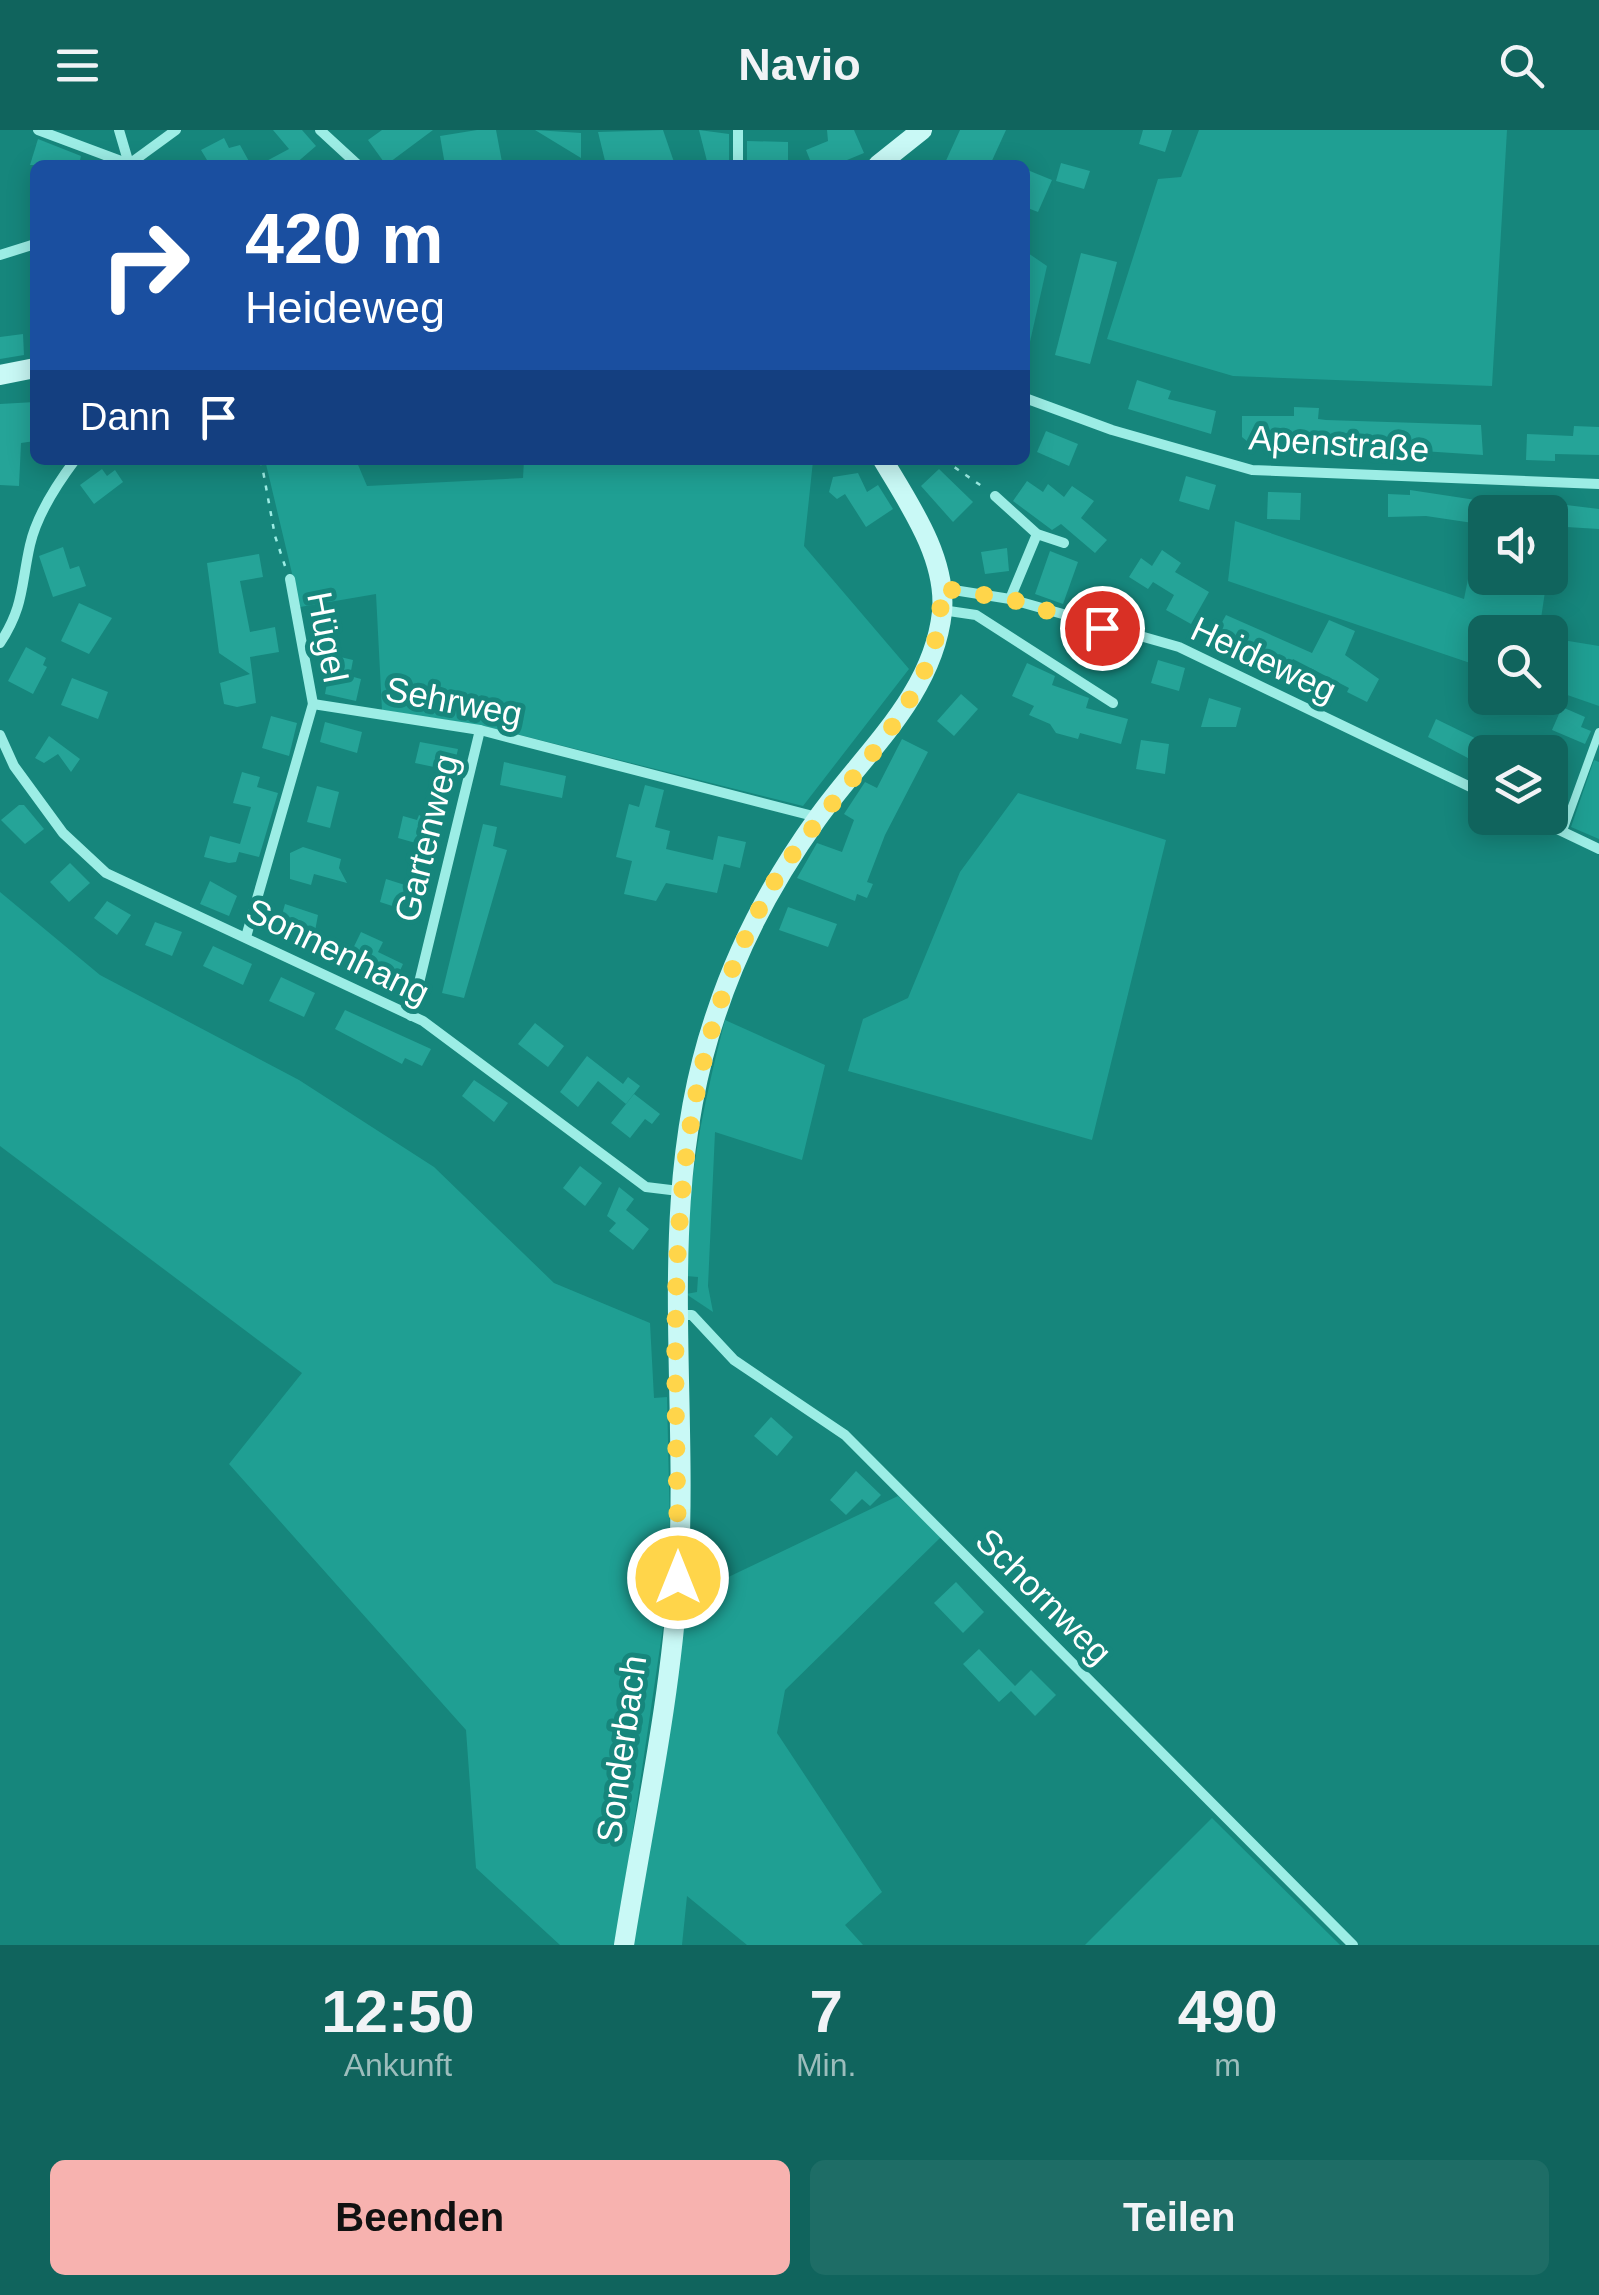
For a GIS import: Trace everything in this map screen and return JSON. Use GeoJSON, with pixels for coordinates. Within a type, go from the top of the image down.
{"type":"FeatureCollection","features":[{"type":"Feature","properties":{"kind":"street"},"geometry":{"type":"LineString","coordinates":[[38,130],[118,160]]}},
{"type":"Feature","properties":{"kind":"street"},"geometry":{"type":"LineString","coordinates":[[119,130],[128,160]]}},
{"type":"Feature","properties":{"kind":"street"},"geometry":{"type":"LineString","coordinates":[[135,160],[176,130]]}},
{"type":"Feature","properties":{"kind":"street"},"geometry":{"type":"LineString","coordinates":[[320,130],[353,160]]}},
{"type":"Feature","properties":{"kind":"street"},"geometry":{"type":"LineString","coordinates":[[738,130],[738,160]]}},
{"type":"Feature","properties":{"kind":"street"},"geometry":{"type":"LineString","coordinates":[[884,160],[922,130]]}},
{"type":"Feature","properties":{"kind":"street"},"geometry":{"type":"LineString","coordinates":[[0,254],[30,245]]}},
{"type":"Feature","properties":{"kind":"street"},"geometry":{"type":"LineString","coordinates":[[0,375],[30,369]]}},
{"type":"Feature","properties":{"kind":"street","name":"Apenstraße"},"geometry":{"type":"LineString","coordinates":[[1030,400],[1112,430],[1252,470],[1599,484]]}},
{"type":"Feature","properties":{"kind":"street"},"geometry":{"type":"LineString","coordinates":[[0,643],[20,613],[30,540],[55,486],[71,465]]}},
{"type":"Feature","properties":{"kind":"street","name":"Sonderbach"},"geometry":{"type":"LineString","coordinates":[[624,1945],[678,1578],[679,1191],[689,1122],[715,1016],[770,890],[818,817],[917,690],[942,610],[940,588],[919,520],[886,465]]}},
{"type":"Feature","properties":{"kind":"street"},"geometry":{"type":"LineString","coordinates":[[995,496],[1037,534],[1064,543]]}},
{"type":"Feature","properties":{"kind":"street"},"geometry":{"type":"LineString","coordinates":[[1010,599],[1037,534]]}},
{"type":"Feature","properties":{"kind":"street","name":"Hügel"},"geometry":{"type":"LineString","coordinates":[[290,579],[313,704]]}},
{"type":"Feature","properties":{"kind":"street","name":"Heideweg"},"geometry":{"type":"LineString","coordinates":[[940,588],[1010,599],[1179,647],[1468,786]]}},
{"type":"Feature","properties":{"kind":"street"},"geometry":{"type":"LineString","coordinates":[[942,610],[976,615],[1114,702]]}},
{"type":"Feature","properties":{"kind":"street"},"geometry":{"type":"LineString","coordinates":[[246,936],[313,704]]}},
{"type":"Feature","properties":{"kind":"street","name":"Sehrweg"},"geometry":{"type":"LineString","coordinates":[[313,704],[480,730],[818,817]]}},
{"type":"Feature","properties":{"kind":"street","name":"Gartenweg"},"geometry":{"type":"LineString","coordinates":[[410,1016],[480,730]]}},
{"type":"Feature","properties":{"kind":"street","name":"Sonnenhang"},"geometry":{"type":"LineString","coordinates":[[0,735],[14,766],[63,833],[106,873],[410,1016],[519,1090],[646,1188],[679,1191]]}},
{"type":"Feature","properties":{"kind":"street"},"geometry":{"type":"LineString","coordinates":[[1568,834],[1599,849]]}},
{"type":"Feature","properties":{"kind":"street","name":"Schornweg"},"geometry":{"type":"LineString","coordinates":[[678,1315],[692,1314],[734,1360],[845,1435],[1353,1945]]}},
{"type":"Feature","properties":{"kind":"lane"},"geometry":{"type":"LineString","coordinates":[[1568,818],[1599,732]]}},
{"type":"Feature","properties":{"kind":"path"},"geometry":{"type":"LineString","coordinates":[[262,465],[275,536],[290,579]]}},
{"type":"Feature","properties":{"kind":"path"},"geometry":{"type":"LineString","coordinates":[[951,465],[995,496]]}},
{"type":"Feature","properties":{"kind":"green space"},"geometry":{"type":"Polygon","coordinates":[[[1199,130],[1507,130],[1492,386],[1233,376],[1107,339],[1158,179],[1181,177],[1199,130]]]}},
{"type":"Feature","properties":{"kind":"green space"},"geometry":{"type":"Polygon","coordinates":[[[1030,254],[1047,266],[1030,342],[1030,254]]]}},
{"type":"Feature","properties":{"kind":"green space"},"geometry":{"type":"Polygon","coordinates":[[[266,465],[358,465],[367,486],[523,478],[524,465],[813,465],[804,546],[909,669],[803,806],[484,726],[382,710],[376,594],[300,607],[266,465]]]}},
{"type":"Feature","properties":{"kind":"green space"},"geometry":{"type":"Polygon","coordinates":[[[1235,521],[1464,599],[1468,579],[1468,595],[1544,595],[1542,615],[1468,615],[1468,662],[1228,581],[1235,521]]]}},
{"type":"Feature","properties":{"kind":"green space"},"geometry":{"type":"Polygon","coordinates":[[[1568,641],[1599,646],[1599,706],[1568,695],[1568,641]]]}},
{"type":"Feature","properties":{"kind":"green space"},"geometry":{"type":"Polygon","coordinates":[[[1594,760],[1599,762],[1599,839],[1571,827],[1594,760]]]}},
{"type":"Feature","properties":{"kind":"green space"},"geometry":{"type":"Polygon","coordinates":[[[1018,793],[1166,840],[1092,1140],[848,1071],[863,1019],[908,998],[960,872],[1018,793]]]}},
{"type":"Feature","properties":{"kind":"green space"},"geometry":{"type":"Polygon","coordinates":[[[0,892],[100,975],[299,1080],[434,1167],[554,1283],[650,1323],[654,1398],[667,1397],[671,1573],[616,1945],[560,1945],[476,1868],[466,1730],[229,1464],[302,1373],[0,1146],[0,892]]]}},
{"type":"Feature","properties":{"kind":"green space"},"geometry":{"type":"Polygon","coordinates":[[[725,1020],[825,1065],[802,1160],[715,1132],[708,1286],[713,1312],[686,1294],[697,1292],[698,1277],[686,1276],[687,1241],[697,1147],[725,1020]]]}},
{"type":"Feature","properties":{"kind":"green space"},"geometry":{"type":"Polygon","coordinates":[[[898,1496],[941,1537],[785,1690],[777,1733],[882,1892],[845,1925],[863,1945],[747,1945],[687,1896],[682,1945],[633,1945],[690,1582],[697,1592],[898,1496]]]}},
{"type":"Feature","properties":{"kind":"green space"},"geometry":{"type":"Polygon","coordinates":[[[1212,1818],[1340,1945],[1085,1945],[1212,1818]]]}},
{"type":"Feature","properties":{"kind":"building"},"geometry":{"type":"Polygon","coordinates":[[[273,130],[302,130],[316,146],[300,160],[268,160],[289,149],[273,130]]]}},
{"type":"Feature","properties":{"kind":"building"},"geometry":{"type":"Polygon","coordinates":[[[382,130],[433,130],[393,160],[382,160],[368,140],[382,130]]]}},
{"type":"Feature","properties":{"kind":"building"},"geometry":{"type":"Polygon","coordinates":[[[496,130],[502,160],[444,160],[440,136],[496,130]]]}},
{"type":"Feature","properties":{"kind":"building"},"geometry":{"type":"Polygon","coordinates":[[[535,130],[581,133],[581,158],[535,130]]]}},
{"type":"Feature","properties":{"kind":"building"},"geometry":{"type":"Polygon","coordinates":[[[663,130],[673,160],[605,160],[598,132],[663,130]]]}},
{"type":"Feature","properties":{"kind":"building"},"geometry":{"type":"Polygon","coordinates":[[[699,130],[729,134],[729,160],[707,160],[699,130]]]}},
{"type":"Feature","properties":{"kind":"building"},"geometry":{"type":"Polygon","coordinates":[[[827,130],[854,130],[864,153],[847,160],[810,160],[806,150],[828,141],[827,130]]]}},
{"type":"Feature","properties":{"kind":"building"},"geometry":{"type":"Polygon","coordinates":[[[960,130],[1006,130],[992,160],[946,160],[960,130]]]}},
{"type":"Feature","properties":{"kind":"building"},"geometry":{"type":"Polygon","coordinates":[[[1143,130],[1172,130],[1165,152],[1139,144],[1143,130]]]}},
{"type":"Feature","properties":{"kind":"building"},"geometry":{"type":"Polygon","coordinates":[[[224,138],[229,148],[240,145],[248,160],[207,160],[201,150],[224,138]]]}},
{"type":"Feature","properties":{"kind":"building"},"geometry":{"type":"Polygon","coordinates":[[[38,139],[81,156],[80,160],[32,160],[38,139]]]}},
{"type":"Feature","properties":{"kind":"building"},"geometry":{"type":"Polygon","coordinates":[[[747,141],[788,142],[788,160],[747,160],[747,141]]]}},
{"type":"Feature","properties":{"kind":"building"},"geometry":{"type":"Polygon","coordinates":[[[1061,163],[1090,171],[1084,189],[1056,181],[1061,163]]]}},
{"type":"Feature","properties":{"kind":"building"},"geometry":{"type":"Polygon","coordinates":[[[1030,171],[1052,180],[1038,212],[1030,209],[1030,171]]]}},
{"type":"Feature","properties":{"kind":"building"},"geometry":{"type":"Polygon","coordinates":[[[1081,253],[1117,262],[1090,364],[1055,355],[1081,253]]]}},
{"type":"Feature","properties":{"kind":"building"},"geometry":{"type":"Polygon","coordinates":[[[23,334],[24,355],[0,359],[0,337],[23,334]]]}},
{"type":"Feature","properties":{"kind":"building"},"geometry":{"type":"Polygon","coordinates":[[[1137,380],[1171,391],[1168,399],[1216,411],[1211,434],[1128,409],[1137,380]]]}},
{"type":"Feature","properties":{"kind":"building"},"geometry":{"type":"Polygon","coordinates":[[[30,402],[30,442],[21,443],[19,486],[0,485],[0,404],[30,402]]]}},
{"type":"Feature","properties":{"kind":"building"},"geometry":{"type":"Polygon","coordinates":[[[1294,407],[1319,408],[1318,419],[1326,420],[1481,425],[1483,455],[1346,446],[1347,436],[1318,434],[1317,443],[1248,442],[1242,437],[1242,416],[1294,416],[1294,407]]]}},
{"type":"Feature","properties":{"kind":"building"},"geometry":{"type":"Polygon","coordinates":[[[1574,426],[1599,427],[1599,455],[1555,454],[1555,461],[1526,460],[1527,434],[1573,436],[1574,426]]]}},
{"type":"Feature","properties":{"kind":"building"},"geometry":{"type":"Polygon","coordinates":[[[1046,431],[1078,444],[1069,466],[1037,452],[1046,431]]]}},
{"type":"Feature","properties":{"kind":"building"},"geometry":{"type":"Polygon","coordinates":[[[102,469],[107,476],[115,470],[123,482],[94,504],[80,485],[102,469]]]}},
{"type":"Feature","properties":{"kind":"building"},"geometry":{"type":"Polygon","coordinates":[[[939,469],[973,502],[953,522],[921,486],[939,469]]]}},
{"type":"Feature","properties":{"kind":"building"},"geometry":{"type":"Polygon","coordinates":[[[858,473],[867,492],[878,485],[893,509],[866,527],[845,494],[837,499],[829,492],[833,477],[858,473]]]}},
{"type":"Feature","properties":{"kind":"building"},"geometry":{"type":"Polygon","coordinates":[[[1186,476],[1216,485],[1209,510],[1179,501],[1186,476]]]}},
{"type":"Feature","properties":{"kind":"building"},"geometry":{"type":"Polygon","coordinates":[[[1027,481],[1043,492],[1048,484],[1064,497],[1072,486],[1094,501],[1081,518],[1107,540],[1095,553],[1061,524],[1052,530],[1013,501],[1027,481]]]}},
{"type":"Feature","properties":{"kind":"building"},"geometry":{"type":"Polygon","coordinates":[[[1410,490],[1468,499],[1468,522],[1426,516],[1388,517],[1388,494],[1410,495],[1410,490]]]}},
{"type":"Feature","properties":{"kind":"building"},"geometry":{"type":"Polygon","coordinates":[[[1268,492],[1301,493],[1300,520],[1267,519],[1268,492]]]}},
{"type":"Feature","properties":{"kind":"building"},"geometry":{"type":"Polygon","coordinates":[[[1568,505],[1599,509],[1599,529],[1568,527],[1568,505]]]}},
{"type":"Feature","properties":{"kind":"building"},"geometry":{"type":"Polygon","coordinates":[[[63,547],[70,569],[79,566],[86,586],[53,597],[39,556],[63,547]]]}},
{"type":"Feature","properties":{"kind":"building"},"geometry":{"type":"Polygon","coordinates":[[[1007,548],[1009,571],[985,574],[981,552],[1007,548]]]}},
{"type":"Feature","properties":{"kind":"building"},"geometry":{"type":"Polygon","coordinates":[[[1162,550],[1181,563],[1175,572],[1209,592],[1191,624],[1166,610],[1174,595],[1153,582],[1148,589],[1129,577],[1141,558],[1152,566],[1162,550]]]}},
{"type":"Feature","properties":{"kind":"building"},"geometry":{"type":"Polygon","coordinates":[[[1050,551],[1078,562],[1063,604],[1035,594],[1050,551]]]}},
{"type":"Feature","properties":{"kind":"building"},"geometry":{"type":"Polygon","coordinates":[[[259,554],[263,577],[240,581],[250,632],[275,627],[279,652],[250,657],[256,703],[237,707],[224,704],[220,683],[250,674],[219,653],[207,563],[259,554]]]}},
{"type":"Feature","properties":{"kind":"building"},"geometry":{"type":"Polygon","coordinates":[[[79,603],[112,618],[89,654],[61,641],[79,603]]]}},
{"type":"Feature","properties":{"kind":"building"},"geometry":{"type":"Polygon","coordinates":[[[1226,615],[1312,653],[1329,620],[1355,631],[1345,655],[1379,679],[1367,702],[1347,692],[1349,688],[1293,659],[1288,667],[1215,635],[1226,615]]]}},
{"type":"Feature","properties":{"kind":"building"},"geometry":{"type":"Polygon","coordinates":[[[1077,628],[1104,637],[1097,659],[1070,650],[1077,628]]]}},
{"type":"Feature","properties":{"kind":"building"},"geometry":{"type":"Polygon","coordinates":[[[26,647],[46,658],[43,665],[47,667],[33,694],[8,681],[26,647]]]}},
{"type":"Feature","properties":{"kind":"building"},"geometry":{"type":"Polygon","coordinates":[[[332,655],[353,660],[350,676],[361,679],[356,701],[325,694],[332,655]]]}},
{"type":"Feature","properties":{"kind":"building"},"geometry":{"type":"Polygon","coordinates":[[[1158,660],[1185,668],[1179,691],[1151,683],[1158,660]]]}},
{"type":"Feature","properties":{"kind":"building"},"geometry":{"type":"Polygon","coordinates":[[[1027,663],[1055,676],[1052,685],[1089,698],[1086,708],[1128,719],[1121,744],[1080,733],[1078,739],[1056,733],[1050,724],[1029,715],[1034,706],[1012,696],[1027,663]]]}},
{"type":"Feature","properties":{"kind":"building"},"geometry":{"type":"Polygon","coordinates":[[[72,678],[108,692],[98,719],[61,705],[72,678]]]}},
{"type":"Feature","properties":{"kind":"building"},"geometry":{"type":"Polygon","coordinates":[[[961,694],[978,709],[954,736],[937,721],[961,694]]]}},
{"type":"Feature","properties":{"kind":"building"},"geometry":{"type":"Polygon","coordinates":[[[1209,698],[1241,708],[1236,727],[1201,727],[1209,698]]]}},
{"type":"Feature","properties":{"kind":"building"},"geometry":{"type":"Polygon","coordinates":[[[1568,710],[1585,717],[1581,727],[1591,731],[1585,744],[1552,730],[1559,715],[1568,715],[1568,710]]]}},
{"type":"Feature","properties":{"kind":"building"},"geometry":{"type":"Polygon","coordinates":[[[271,716],[297,723],[289,756],[262,748],[271,716]]]}},
{"type":"Feature","properties":{"kind":"building"},"geometry":{"type":"Polygon","coordinates":[[[1436,719],[1469,735],[1468,758],[1428,737],[1436,719]]]}},
{"type":"Feature","properties":{"kind":"building"},"geometry":{"type":"Polygon","coordinates":[[[325,722],[362,732],[357,753],[320,742],[325,722]]]}},
{"type":"Feature","properties":{"kind":"building"},"geometry":{"type":"Polygon","coordinates":[[[49,736],[80,759],[71,772],[58,754],[44,763],[35,758],[49,736]]]}},
{"type":"Feature","properties":{"kind":"building"},"geometry":{"type":"Polygon","coordinates":[[[902,739],[928,752],[885,835],[867,882],[873,884],[867,898],[857,894],[855,901],[797,878],[817,843],[842,852],[854,820],[844,814],[865,782],[877,788],[902,739]]]}},
{"type":"Feature","properties":{"kind":"building"},"geometry":{"type":"Polygon","coordinates":[[[1141,740],[1169,744],[1165,774],[1136,769],[1141,740]]]}},
{"type":"Feature","properties":{"kind":"building"},"geometry":{"type":"Polygon","coordinates":[[[420,742],[458,749],[453,771],[415,763],[420,742]]]}},
{"type":"Feature","properties":{"kind":"building"},"geometry":{"type":"Polygon","coordinates":[[[504,762],[566,776],[562,798],[500,785],[504,762]]]}},
{"type":"Feature","properties":{"kind":"building"},"geometry":{"type":"Polygon","coordinates":[[[242,772],[260,777],[257,787],[278,793],[259,857],[239,852],[236,862],[229,863],[204,857],[210,836],[240,844],[251,807],[233,803],[242,772]]]}},
{"type":"Feature","properties":{"kind":"building"},"geometry":{"type":"Polygon","coordinates":[[[645,785],[664,790],[655,827],[670,831],[666,849],[713,860],[718,836],[746,842],[740,868],[724,864],[717,893],[666,883],[656,901],[624,894],[632,861],[616,857],[629,804],[639,807],[645,785]]]}},
{"type":"Feature","properties":{"kind":"building"},"geometry":{"type":"Polygon","coordinates":[[[317,786],[339,792],[330,828],[307,822],[317,786]]]}},
{"type":"Feature","properties":{"kind":"building"},"geometry":{"type":"Polygon","coordinates":[[[24,805],[44,829],[25,844],[1,820],[24,805]]]}},
{"type":"Feature","properties":{"kind":"building"},"geometry":{"type":"Polygon","coordinates":[[[419,815],[443,826],[437,849],[398,838],[403,816],[417,820],[419,815]]]}},
{"type":"Feature","properties":{"kind":"building"},"geometry":{"type":"Polygon","coordinates":[[[483,824],[497,827],[493,846],[507,850],[464,998],[442,993],[483,824]]]}},
{"type":"Feature","properties":{"kind":"building"},"geometry":{"type":"Polygon","coordinates":[[[303,847],[341,859],[339,868],[347,883],[314,874],[311,885],[290,879],[290,853],[303,847]]]}},
{"type":"Feature","properties":{"kind":"building"},"geometry":{"type":"Polygon","coordinates":[[[70,863],[90,883],[69,902],[50,882],[70,863]]]}},
{"type":"Feature","properties":{"kind":"building"},"geometry":{"type":"Polygon","coordinates":[[[386,879],[424,891],[417,914],[380,902],[386,879]]]}},
{"type":"Feature","properties":{"kind":"building"},"geometry":{"type":"Polygon","coordinates":[[[210,881],[237,896],[229,916],[200,904],[210,881]]]}},
{"type":"Feature","properties":{"kind":"building"},"geometry":{"type":"Polygon","coordinates":[[[107,901],[131,915],[117,935],[94,918],[107,901]]]}},
{"type":"Feature","properties":{"kind":"building"},"geometry":{"type":"Polygon","coordinates":[[[285,904],[318,915],[312,947],[291,941],[293,933],[278,929],[285,904]]]}},
{"type":"Feature","properties":{"kind":"building"},"geometry":{"type":"Polygon","coordinates":[[[788,907],[837,924],[828,947],[779,930],[788,907]]]}},
{"type":"Feature","properties":{"kind":"building"},"geometry":{"type":"Polygon","coordinates":[[[155,922],[182,932],[172,956],[145,945],[155,922]]]}},
{"type":"Feature","properties":{"kind":"building"},"geometry":{"type":"Polygon","coordinates":[[[361,932],[383,942],[378,952],[403,964],[393,986],[346,963],[361,932]]]}},
{"type":"Feature","properties":{"kind":"building"},"geometry":{"type":"Polygon","coordinates":[[[213,946],[252,964],[243,985],[203,966],[213,946]]]}},
{"type":"Feature","properties":{"kind":"building"},"geometry":{"type":"Polygon","coordinates":[[[281,977],[315,993],[304,1017],[269,1001],[281,977]]]}},
{"type":"Feature","properties":{"kind":"building"},"geometry":{"type":"Polygon","coordinates":[[[345,1010],[431,1049],[422,1066],[405,1058],[402,1064],[335,1029],[345,1010]]]}},
{"type":"Feature","properties":{"kind":"building"},"geometry":{"type":"Polygon","coordinates":[[[535,1023],[564,1046],[548,1067],[518,1044],[535,1023]]]}},
{"type":"Feature","properties":{"kind":"building"},"geometry":{"type":"Polygon","coordinates":[[[587,1056],[623,1084],[628,1077],[640,1086],[626,1104],[598,1081],[578,1107],[560,1092],[587,1056]]]}},
{"type":"Feature","properties":{"kind":"building"},"geometry":{"type":"Polygon","coordinates":[[[474,1080],[508,1103],[494,1122],[462,1096],[474,1080]]]}},
{"type":"Feature","properties":{"kind":"building"},"geometry":{"type":"Polygon","coordinates":[[[634,1094],[660,1114],[652,1124],[645,1119],[630,1138],[611,1123],[634,1094]]]}},
{"type":"Feature","properties":{"kind":"building"},"geometry":{"type":"Polygon","coordinates":[[[580,1166],[602,1183],[585,1206],[563,1188],[580,1166]]]}},
{"type":"Feature","properties":{"kind":"building"},"geometry":{"type":"Polygon","coordinates":[[[619,1187],[634,1199],[626,1210],[649,1229],[633,1250],[609,1231],[616,1223],[607,1216],[619,1187]]]}},
{"type":"Feature","properties":{"kind":"building"},"geometry":{"type":"Polygon","coordinates":[[[771,1417],[793,1437],[777,1456],[754,1436],[771,1417]]]}},
{"type":"Feature","properties":{"kind":"building"},"geometry":{"type":"Polygon","coordinates":[[[856,1471],[881,1495],[870,1506],[862,1499],[846,1515],[830,1500],[856,1471]]]}},
{"type":"Feature","properties":{"kind":"building"},"geometry":{"type":"Polygon","coordinates":[[[956,1582],[984,1612],[963,1633],[934,1603],[956,1582]]]}},
{"type":"Feature","properties":{"kind":"building"},"geometry":{"type":"Polygon","coordinates":[[[979,1649],[1015,1686],[1031,1670],[1056,1695],[1035,1716],[1011,1691],[999,1702],[963,1664],[979,1649]]]}},
{"type":"Feature","properties":{"kind":"route"},"geometry":{"type":"LineString","coordinates":[[678,1578],[679,1191],[697,1086],[715,1016],[734,965],[770,890],[818,817],[917,690],[933,649],[942,610],[940,588],[1010,599],[1102,628]]}}]}
